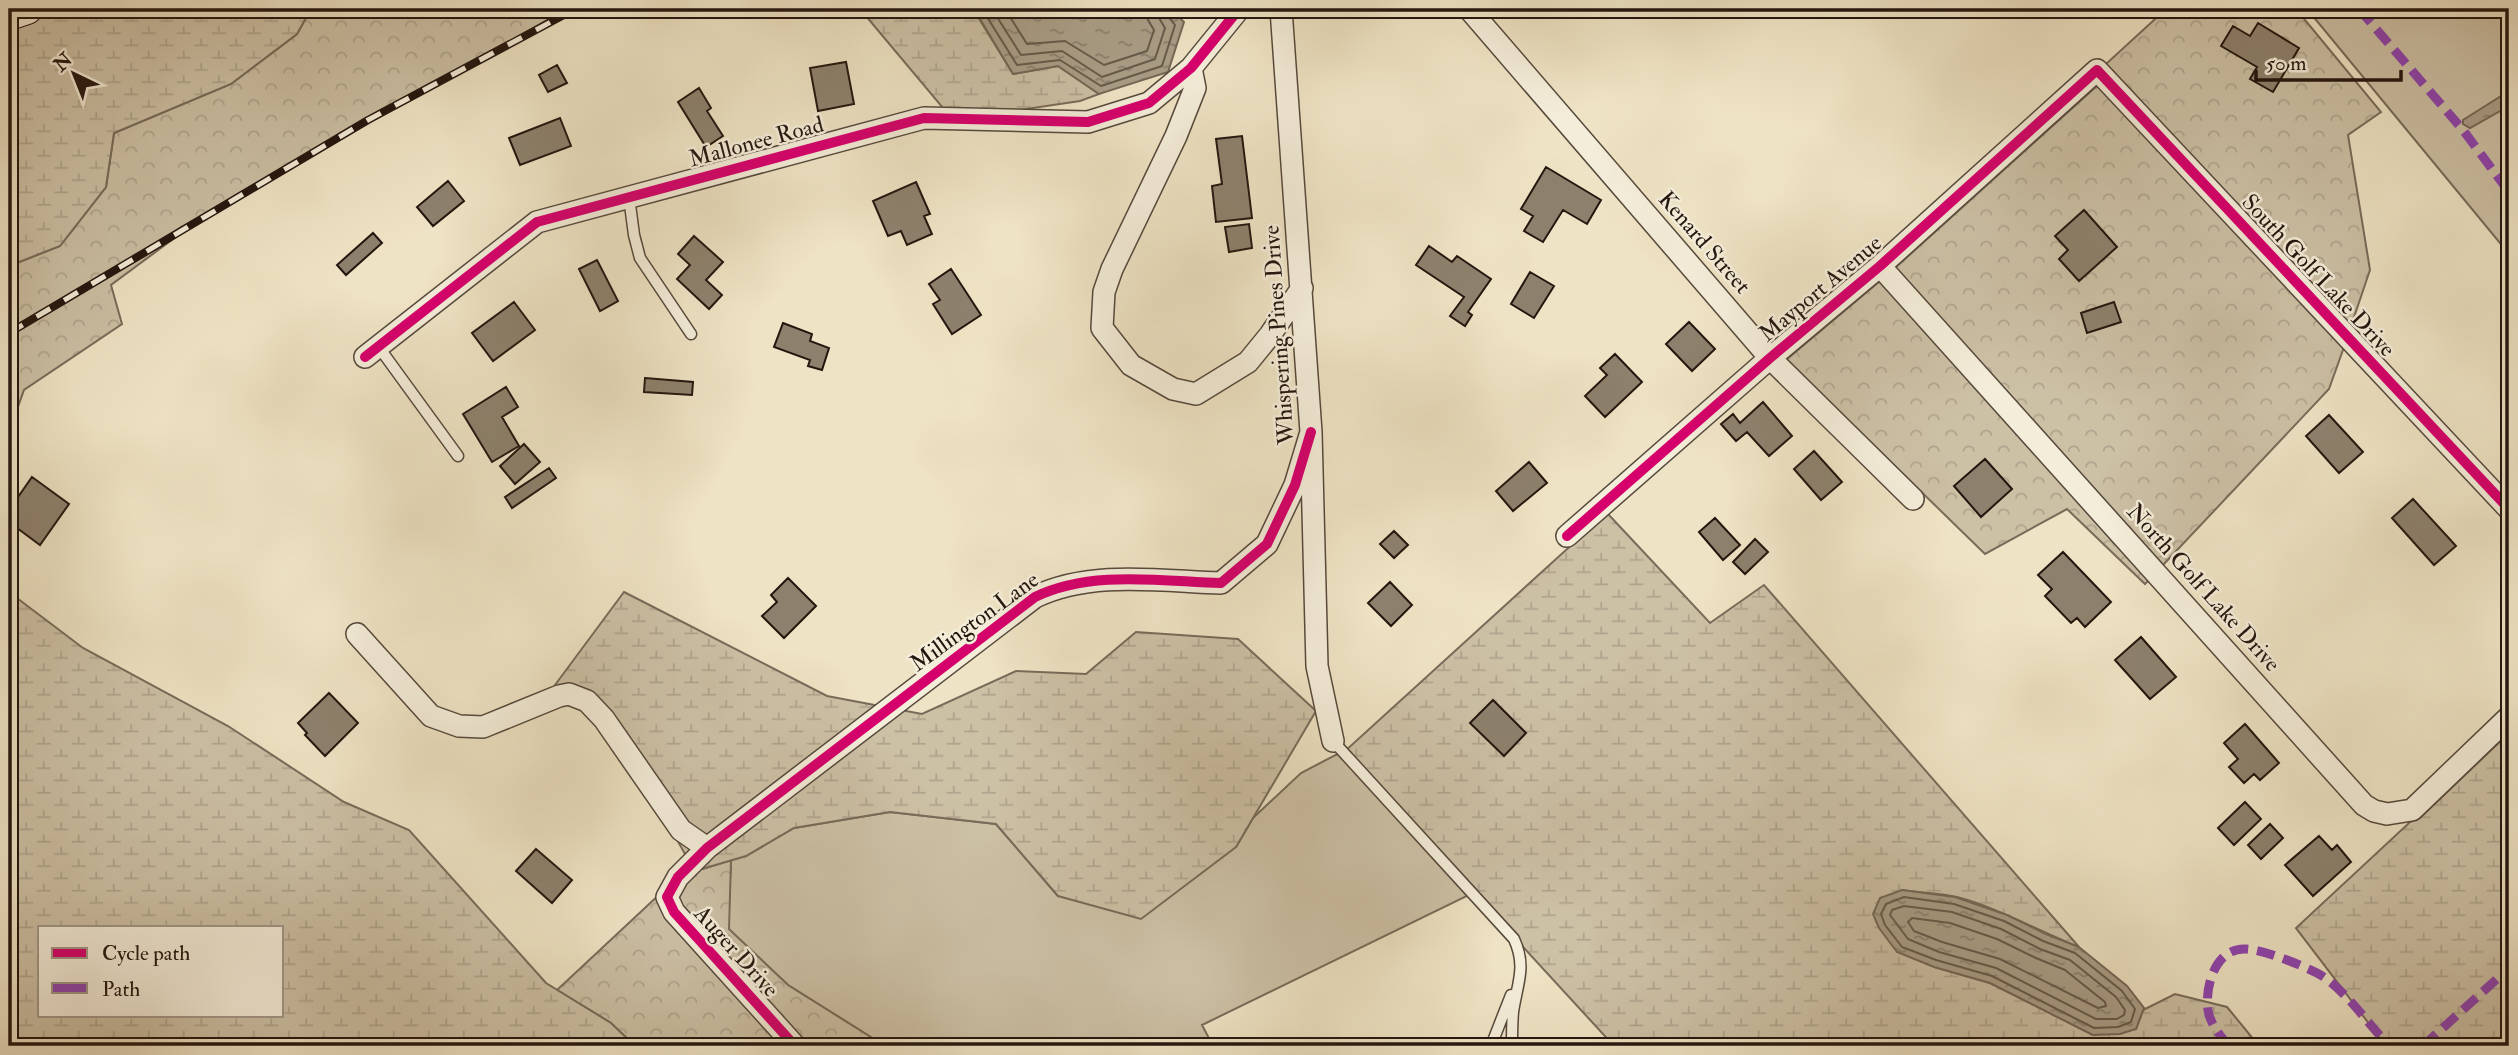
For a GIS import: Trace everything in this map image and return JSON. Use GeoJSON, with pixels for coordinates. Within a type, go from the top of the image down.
{"type":"FeatureCollection","features":[{"type":"Feature","properties":{"kind":"street"},"geometry":{"type":"LineString","coordinates":[[9,15],[27,9]]}},
{"type":"Feature","properties":{"kind":"street","name":"Mallonee Road"},"geometry":{"type":"LineString","coordinates":[[372,351],[537,222],[924,118],[1088,122],[1149,103],[1191,68],[1238,9]]}},
{"type":"Feature","properties":{"kind":"street","name":"Whispering Pines Drive"},"geometry":{"type":"LineString","coordinates":[[1281,9],[1311,432],[1317,666],[1333,741]]}},
{"type":"Feature","properties":{"kind":"street","name":"Kenard Street"},"geometry":{"type":"LineString","coordinates":[[1469,9],[1770,358],[1913,499]]}},
{"type":"Feature","properties":{"kind":"street"},"geometry":{"type":"LineString","coordinates":[[1191,68],[1195,88],[1176,136],[1112,269],[1104,292],[1101,328],[1131,365],[1173,389],[1196,394],[1248,362],[1302,288]]}},
{"type":"Feature","properties":{"kind":"street","name":"Mayport Avenue"},"geometry":{"type":"LineString","coordinates":[[1567,536],[1770,358],[1880,266],[2097,70]]}},
{"type":"Feature","properties":{"kind":"street","name":"South Golf Lake Drive"},"geometry":{"type":"LineString","coordinates":[[2097,70],[2509,509]]}},
{"type":"Feature","properties":{"kind":"street","name":"North Golf Lake Drive"},"geometry":{"type":"LineString","coordinates":[[1880,266],[2364,805],[2387,814],[2412,810],[2509,717]]}},
{"type":"Feature","properties":{"kind":"street","name":"Millington Lane"},"geometry":{"type":"LineString","coordinates":[[707,848],[1035,597],[1057,586],[1098,580],[1221,583],[1267,544],[1295,485],[1311,432]]}},
{"type":"Feature","properties":{"kind":"street"},"geometry":{"type":"LineString","coordinates":[[356,634],[431,716],[459,726],[483,727],[569,694],[586,701],[604,719],[681,830],[707,848]]}},
{"type":"Feature","properties":{"kind":"street","name":"Auger Drive"},"geometry":{"type":"LineString","coordinates":[[707,848],[678,877],[667,897],[674,912],[795,1046]]}},
{"type":"Feature","properties":{"kind":"lane"},"geometry":{"type":"LineString","coordinates":[[629,197],[640,258],[691,334]]}},
{"type":"Feature","properties":{"kind":"lane"},"geometry":{"type":"LineString","coordinates":[[372,351],[458,456]]}},
{"type":"Feature","properties":{"kind":"lane"},"geometry":{"type":"LineString","coordinates":[[1333,741],[1514,939],[1521,954],[1513,1014],[1512,1046]]}},
{"type":"Feature","properties":{"kind":"lane"},"geometry":{"type":"LineString","coordinates":[[1491,1046],[1520,973]]}},
{"type":"Feature","properties":{"kind":"green space"},"geometry":{"type":"Polygon","coordinates":[[[58,9],[311,9],[297,34],[231,84],[114,133],[106,187],[60,246],[9,266],[9,27],[58,9]]]}},
{"type":"Feature","properties":{"kind":"green space"},"geometry":{"type":"Polygon","coordinates":[[[311,9],[566,9],[192,225],[111,285],[122,324],[24,390],[9,432],[9,266],[60,246],[106,187],[114,133],[231,84],[297,34],[311,9]]]}},
{"type":"Feature","properties":{"kind":"green space"},"geometry":{"type":"Polygon","coordinates":[[[860,9],[973,9],[1013,74],[1058,66],[1099,94],[1080,101],[953,120],[860,9]]]}},
{"type":"Feature","properties":{"kind":"green space"},"geometry":{"type":"Polygon","coordinates":[[[2166,9],[2296,9],[2381,112],[2348,135],[2370,270],[2351,326],[2106,64],[2166,9]]]}},
{"type":"Feature","properties":{"kind":"green space"},"geometry":{"type":"Polygon","coordinates":[[[2307,9],[2509,9],[2509,254],[2307,9]]]}},
{"type":"Feature","properties":{"kind":"green space"},"geometry":{"type":"Polygon","coordinates":[[[2098,85],[2344,347],[2329,389],[2163,565],[1895,268],[2098,85]]]}},
{"type":"Feature","properties":{"kind":"green space"},"geometry":{"type":"Polygon","coordinates":[[[1880,281],[2149,580],[2145,584],[2067,509],[1985,554],[1786,360],[1880,281]]]}},
{"type":"Feature","properties":{"kind":"green space"},"geometry":{"type":"Polygon","coordinates":[[[1608,514],[1710,623],[1764,585],[2079,947],[1973,902],[1902,890],[1934,967],[1990,983],[2093,1035],[2136,1029],[2143,1010],[2175,994],[2227,1007],[2259,1046],[1614,1046],[1344,752],[1608,514]]]}},
{"type":"Feature","properties":{"kind":"green space"},"geometry":{"type":"Polygon","coordinates":[[[9,592],[83,648],[228,726],[344,802],[409,830],[546,983],[611,1023],[635,1046],[9,1046],[9,592]]]}},
{"type":"Feature","properties":{"kind":"green space"},"geometry":{"type":"Polygon","coordinates":[[[624,592],[827,696],[922,714],[1016,671],[1086,674],[1136,632],[1238,639],[1316,711],[1236,847],[1141,919],[1058,896],[996,824],[890,812],[794,828],[746,856],[702,869],[691,865],[624,744],[555,685],[624,592]]]}},
{"type":"Feature","properties":{"kind":"green space"},"geometry":{"type":"Polygon","coordinates":[[[2509,733],[2509,1046],[2386,1046],[2296,928],[2410,822],[2420,818],[2509,733]]]}},
{"type":"Feature","properties":{"kind":"green space"},"geometry":{"type":"Polygon","coordinates":[[[1347,749],[1473,893],[1202,1025],[1213,1046],[885,1046],[788,985],[728,929],[731,860],[746,856],[794,828],[890,812],[996,824],[1058,896],[1236,847],[1253,818],[1301,773],[1347,749]]]}},
{"type":"Feature","properties":{"kind":"green space"},"geometry":{"type":"Polygon","coordinates":[[[731,860],[729,929],[788,985],[885,1046],[635,1046],[611,1023],[557,990],[691,865],[703,869],[731,860]]]}},
{"type":"Feature","properties":{"kind":"water"},"geometry":{"type":"Polygon","coordinates":[[[974,9],[1170,9],[1184,22],[1168,72],[1099,94],[1058,66],[1013,74],[974,9]]]}},
{"type":"Feature","properties":{"kind":"water"},"geometry":{"type":"Polygon","coordinates":[[[2509,91],[2509,106],[2470,128],[2463,124],[2463,120],[2509,91]]]}},
{"type":"Feature","properties":{"kind":"water"},"geometry":{"type":"Polygon","coordinates":[[[1902,890],[1955,897],[2007,915],[2079,947],[2127,986],[2144,1008],[2136,1029],[2120,1034],[2093,1035],[1990,983],[1934,967],[1897,952],[1879,928],[1873,914],[1880,898],[1902,890]]]}},
{"type":"Feature","properties":{"kind":"building"},"geometry":{"type":"Polygon","coordinates":[[[2258,23],[2299,48],[2273,92],[2250,79],[2257,67],[2221,46],[2233,26],[2250,36],[2258,23]]]}},
{"type":"Feature","properties":{"kind":"building"},"geometry":{"type":"Polygon","coordinates":[[[846,62],[854,104],[818,111],[810,68],[846,62]]]}},
{"type":"Feature","properties":{"kind":"building"},"geometry":{"type":"Polygon","coordinates":[[[557,65],[567,83],[548,92],[539,75],[557,65]]]}},
{"type":"Feature","properties":{"kind":"building"},"geometry":{"type":"Polygon","coordinates":[[[699,88],[711,108],[707,111],[723,136],[706,147],[678,102],[699,88]]]}},
{"type":"Feature","properties":{"kind":"building"},"geometry":{"type":"Polygon","coordinates":[[[560,118],[571,146],[520,165],[509,138],[560,118]]]}},
{"type":"Feature","properties":{"kind":"building"},"geometry":{"type":"Polygon","coordinates":[[[1242,136],[1252,218],[1216,222],[1212,186],[1222,184],[1216,139],[1242,136]]]}},
{"type":"Feature","properties":{"kind":"building"},"geometry":{"type":"Polygon","coordinates":[[[1546,167],[1601,200],[1587,224],[1563,210],[1543,242],[1524,231],[1533,216],[1521,209],[1546,167]]]}},
{"type":"Feature","properties":{"kind":"building"},"geometry":{"type":"Polygon","coordinates":[[[448,181],[464,201],[433,226],[417,207],[448,181]]]}},
{"type":"Feature","properties":{"kind":"building"},"geometry":{"type":"Polygon","coordinates":[[[916,182],[930,214],[924,216],[932,234],[907,245],[901,231],[888,236],[873,201],[916,182]]]}},
{"type":"Feature","properties":{"kind":"building"},"geometry":{"type":"Polygon","coordinates":[[[2084,210],[2117,247],[2079,281],[2059,259],[2068,250],[2055,236],[2084,210]]]}},
{"type":"Feature","properties":{"kind":"building"},"geometry":{"type":"Polygon","coordinates":[[[1249,224],[1252,248],[1229,252],[1225,227],[1249,224]]]}},
{"type":"Feature","properties":{"kind":"building"},"geometry":{"type":"Polygon","coordinates":[[[373,233],[382,243],[346,275],[337,265],[373,233]]]}},
{"type":"Feature","properties":{"kind":"building"},"geometry":{"type":"Polygon","coordinates":[[[694,236],[723,262],[706,280],[722,295],[709,309],[677,279],[690,265],[678,254],[694,236]]]}},
{"type":"Feature","properties":{"kind":"building"},"geometry":{"type":"Polygon","coordinates":[[[1429,246],[1452,262],[1457,256],[1491,279],[1468,312],[1472,315],[1465,326],[1450,316],[1464,297],[1416,265],[1429,246]]]}},
{"type":"Feature","properties":{"kind":"building"},"geometry":{"type":"Polygon","coordinates":[[[597,260],[618,301],[600,311],[579,269],[597,260]]]}},
{"type":"Feature","properties":{"kind":"building"},"geometry":{"type":"Polygon","coordinates":[[[951,269],[981,315],[952,334],[933,304],[940,300],[929,284],[951,269]]]}},
{"type":"Feature","properties":{"kind":"building"},"geometry":{"type":"Polygon","coordinates":[[[1530,272],[1554,286],[1534,318],[1511,304],[1530,272]]]}},
{"type":"Feature","properties":{"kind":"building"},"geometry":{"type":"Polygon","coordinates":[[[514,302],[535,330],[493,361],[472,333],[514,302]]]}},
{"type":"Feature","properties":{"kind":"building"},"geometry":{"type":"Polygon","coordinates":[[[2114,302],[2121,322],[2087,333],[2081,313],[2114,302]]]}},
{"type":"Feature","properties":{"kind":"building"},"geometry":{"type":"Polygon","coordinates":[[[1689,322],[1715,349],[1692,371],[1666,344],[1689,322]]]}},
{"type":"Feature","properties":{"kind":"building"},"geometry":{"type":"Polygon","coordinates":[[[783,323],[812,334],[810,341],[829,348],[822,370],[808,366],[810,360],[774,347],[783,323]]]}},
{"type":"Feature","properties":{"kind":"building"},"geometry":{"type":"Polygon","coordinates":[[[1615,354],[1642,382],[1605,417],[1585,396],[1607,375],[1600,368],[1615,354]]]}},
{"type":"Feature","properties":{"kind":"building"},"geometry":{"type":"Polygon","coordinates":[[[645,378],[693,382],[692,395],[644,392],[645,378]]]}},
{"type":"Feature","properties":{"kind":"building"},"geometry":{"type":"Polygon","coordinates":[[[506,387],[518,407],[502,417],[519,446],[492,462],[463,414],[506,387]]]}},
{"type":"Feature","properties":{"kind":"building"},"geometry":{"type":"Polygon","coordinates":[[[1763,402],[1792,436],[1769,456],[1747,432],[1736,441],[1721,424],[1733,414],[1740,423],[1763,402]]]}},
{"type":"Feature","properties":{"kind":"building"},"geometry":{"type":"Polygon","coordinates":[[[2329,415],[2363,452],[2339,473],[2306,436],[2329,415]]]}},
{"type":"Feature","properties":{"kind":"building"},"geometry":{"type":"Polygon","coordinates":[[[524,444],[540,462],[515,484],[500,466],[524,444]]]}},
{"type":"Feature","properties":{"kind":"building"},"geometry":{"type":"Polygon","coordinates":[[[1814,451],[1842,482],[1821,500],[1794,469],[1814,451]]]}},
{"type":"Feature","properties":{"kind":"building"},"geometry":{"type":"Polygon","coordinates":[[[1985,459],[2012,489],[1981,517],[1954,486],[1985,459]]]}},
{"type":"Feature","properties":{"kind":"building"},"geometry":{"type":"Polygon","coordinates":[[[1529,462],[1547,483],[1513,511],[1496,491],[1529,462]]]}},
{"type":"Feature","properties":{"kind":"building"},"geometry":{"type":"Polygon","coordinates":[[[549,468],[556,478],[512,508],[505,497],[549,468]]]}},
{"type":"Feature","properties":{"kind":"building"},"geometry":{"type":"Polygon","coordinates":[[[32,477],[69,504],[40,545],[9,522],[9,510],[32,477]]]}},
{"type":"Feature","properties":{"kind":"building"},"geometry":{"type":"Polygon","coordinates":[[[2413,499],[2456,546],[2434,565],[2392,518],[2413,499]]]}},
{"type":"Feature","properties":{"kind":"building"},"geometry":{"type":"Polygon","coordinates":[[[1715,518],[1740,545],[1723,560],[1699,532],[1715,518]]]}},
{"type":"Feature","properties":{"kind":"building"},"geometry":{"type":"Polygon","coordinates":[[[1394,531],[1408,545],[1394,558],[1380,544],[1394,531]]]}},
{"type":"Feature","properties":{"kind":"building"},"geometry":{"type":"Polygon","coordinates":[[[1755,539],[1768,552],[1745,574],[1733,562],[1755,539]]]}},
{"type":"Feature","properties":{"kind":"building"},"geometry":{"type":"Polygon","coordinates":[[[2063,552],[2111,602],[2085,627],[2077,618],[2071,623],[2045,596],[2052,589],[2038,575],[2063,552]]]}},
{"type":"Feature","properties":{"kind":"building"},"geometry":{"type":"Polygon","coordinates":[[[788,578],[816,606],[784,638],[762,616],[777,602],[771,595],[788,578]]]}},
{"type":"Feature","properties":{"kind":"building"},"geometry":{"type":"Polygon","coordinates":[[[1390,582],[1412,605],[1391,626],[1368,603],[1390,582]]]}},
{"type":"Feature","properties":{"kind":"building"},"geometry":{"type":"Polygon","coordinates":[[[2141,637],[2176,677],[2150,699],[2115,660],[2141,637]]]}},
{"type":"Feature","properties":{"kind":"building"},"geometry":{"type":"Polygon","coordinates":[[[329,693],[358,723],[325,756],[305,735],[307,733],[298,723],[329,693]]]}},
{"type":"Feature","properties":{"kind":"building"},"geometry":{"type":"Polygon","coordinates":[[[1493,700],[1526,733],[1504,756],[1470,723],[1493,700]]]}},
{"type":"Feature","properties":{"kind":"building"},"geometry":{"type":"Polygon","coordinates":[[[2245,724],[2279,763],[2260,780],[2254,774],[2244,783],[2229,767],[2238,759],[2224,743],[2245,724]]]}},
{"type":"Feature","properties":{"kind":"building"},"geometry":{"type":"Polygon","coordinates":[[[2245,802],[2261,819],[2234,845],[2218,828],[2245,802]]]}},
{"type":"Feature","properties":{"kind":"building"},"geometry":{"type":"Polygon","coordinates":[[[2270,824],[2283,838],[2261,859],[2248,845],[2270,824]]]}},
{"type":"Feature","properties":{"kind":"building"},"geometry":{"type":"Polygon","coordinates":[[[2319,836],[2332,850],[2337,845],[2351,862],[2313,896],[2285,865],[2319,836]]]}},
{"type":"Feature","properties":{"kind":"building"},"geometry":{"type":"Polygon","coordinates":[[[536,849],[572,880],[552,903],[516,871],[536,849]]]}},
{"type":"Feature","properties":{"kind":"railway"},"geometry":{"type":"LineString","coordinates":[[9,333],[368,120],[575,9]]}},
{"type":"Feature","properties":{"kind":"marked path"},"geometry":{"type":"LineString","coordinates":[[2359,9],[2463,130],[2509,192]]}},
{"type":"Feature","properties":{"kind":"marked path"},"geometry":{"type":"LineString","coordinates":[[2229,1046],[2209,1015],[2208,994],[2213,972],[2219,963],[2235,950],[2246,949],[2283,958],[2317,973],[2337,988],[2390,1046]]}},
{"type":"Feature","properties":{"kind":"marked path"},"geometry":{"type":"LineString","coordinates":[[2423,1046],[2509,968]]}},
{"type":"Feature","properties":{"kind":"cycle path"},"geometry":{"type":"LineString","coordinates":[[365,357],[537,222],[924,118],[1088,122],[1149,103],[1191,68],[1239,9]]}},
{"type":"Feature","properties":{"kind":"cycle path"},"geometry":{"type":"LineString","coordinates":[[1567,536],[1770,358],[1880,266],[2097,70],[2509,509]]}},
{"type":"Feature","properties":{"kind":"cycle path"},"geometry":{"type":"LineString","coordinates":[[795,1046],[674,912],[667,897],[678,877],[707,848],[1035,597],[1079,583],[1102,580],[1150,579],[1221,583],[1267,544],[1295,485],[1311,432]]}}]}
